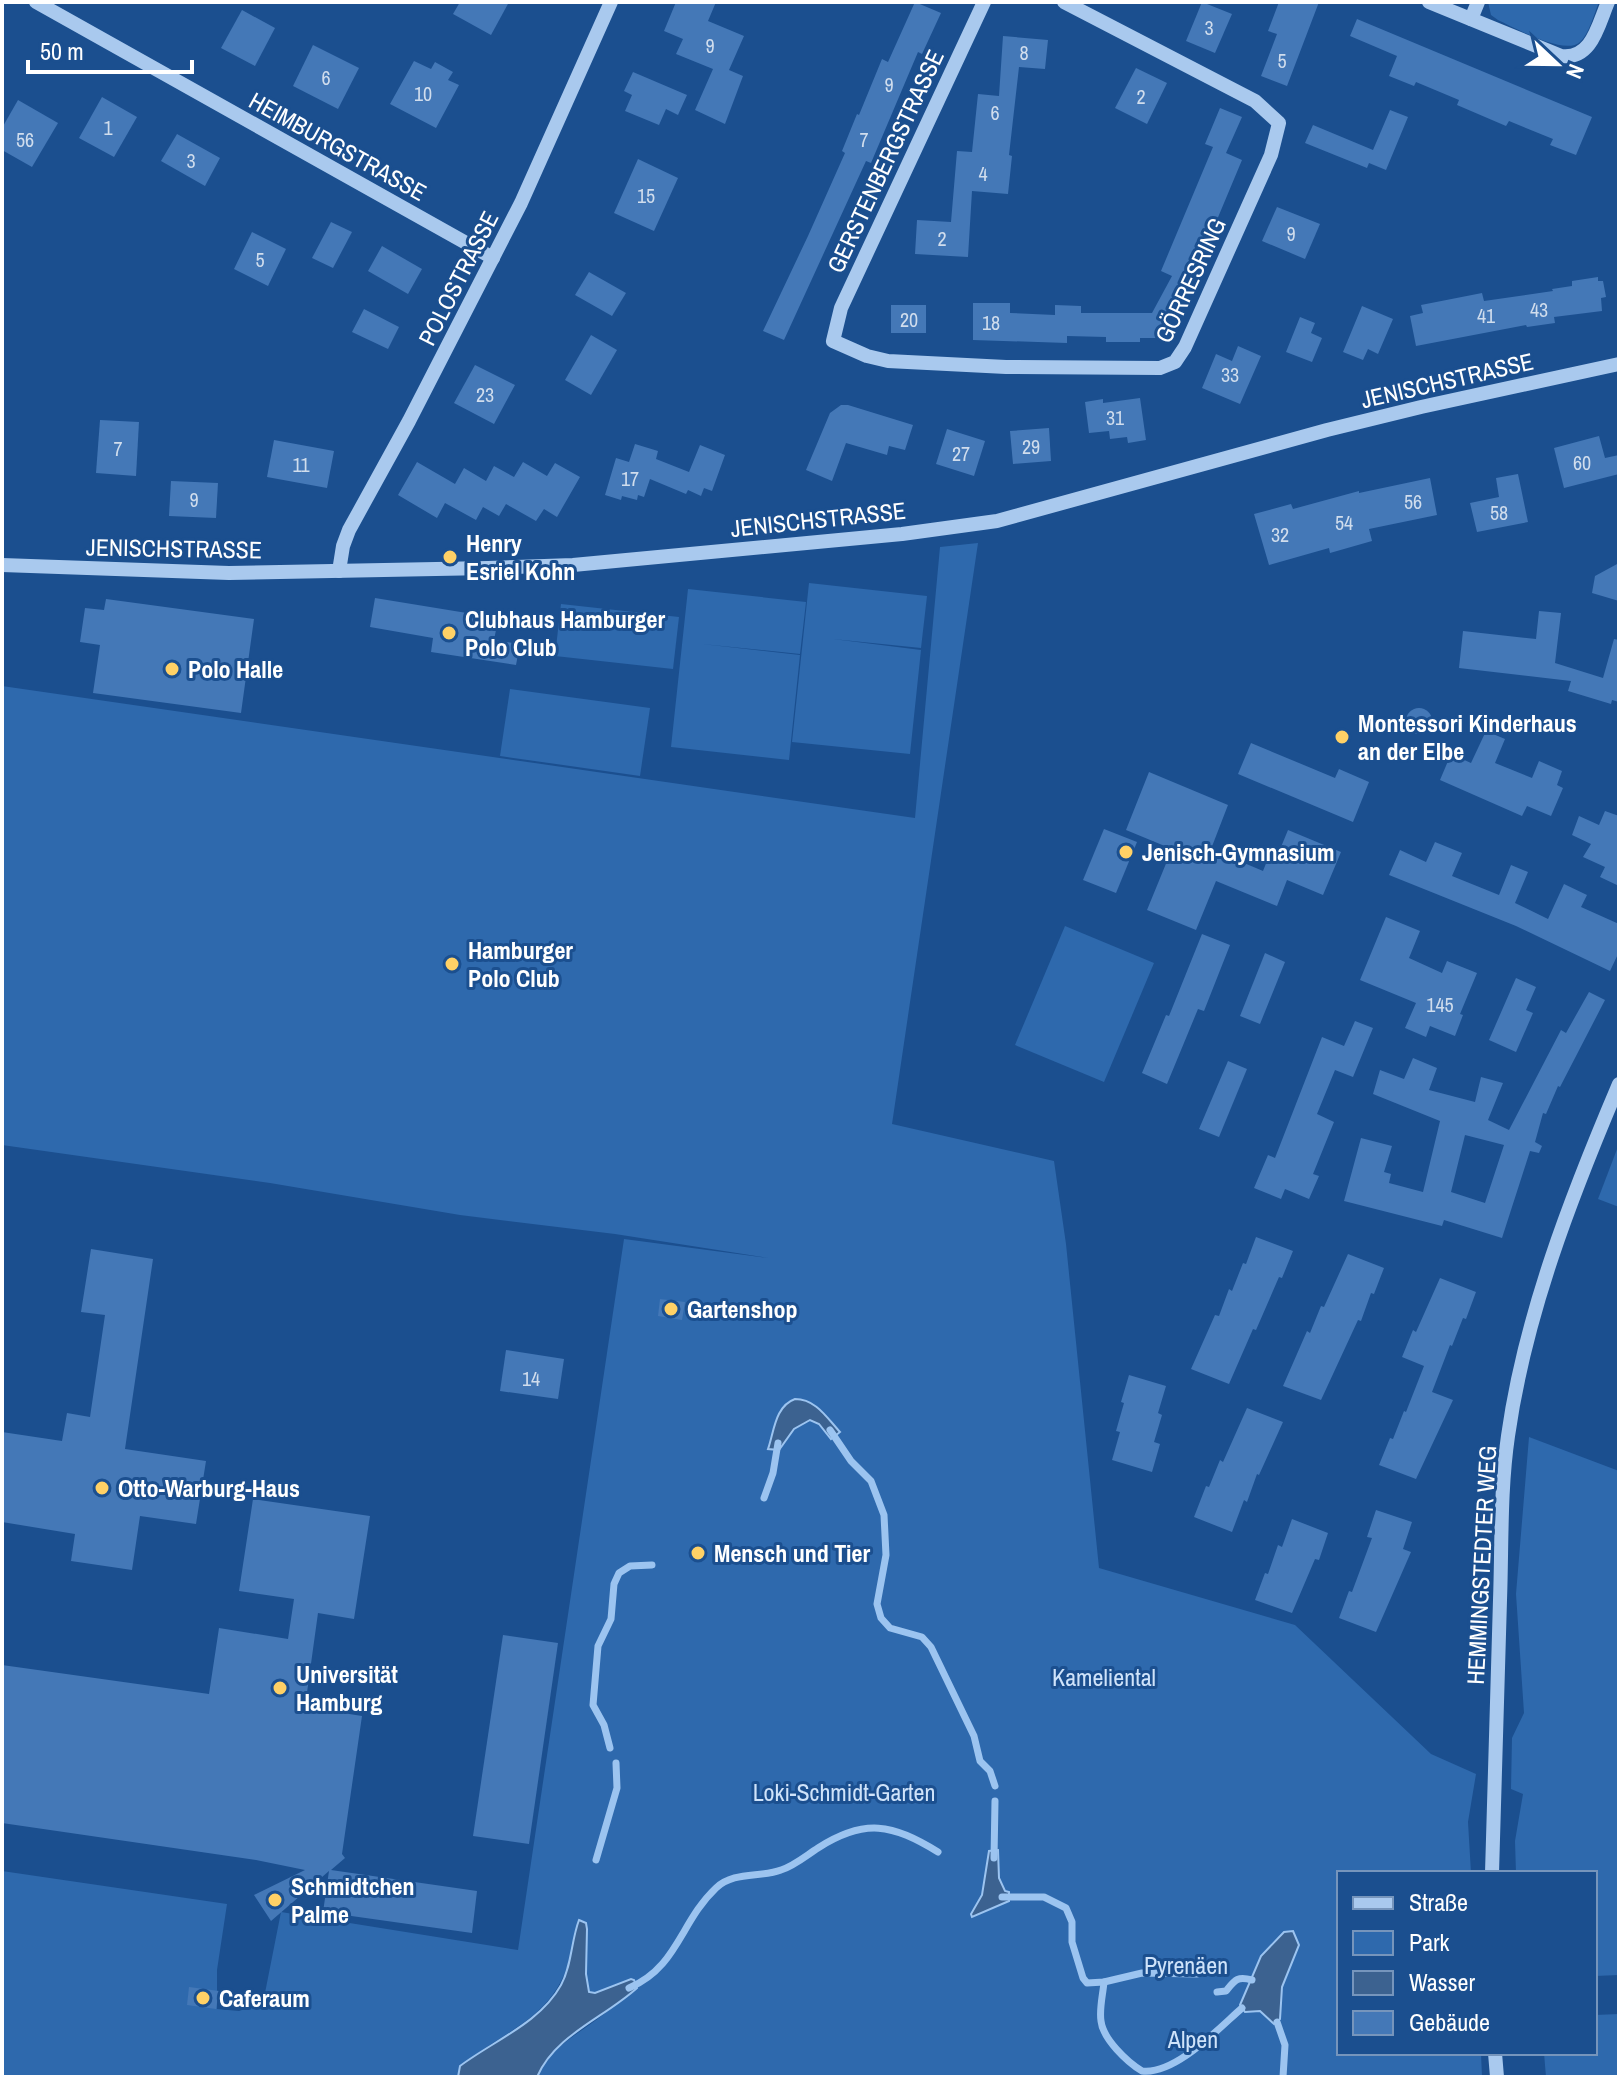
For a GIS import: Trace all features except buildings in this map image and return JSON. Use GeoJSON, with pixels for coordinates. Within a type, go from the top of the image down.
{"type":"FeatureCollection","features":[{"type":"Feature","properties":{"kind":"street","name":"HEIMBURGSTRASSE"},"geometry":{"type":"LineString","coordinates":[[36,2],[493,258]]}},
{"type":"Feature","properties":{"kind":"street","name":"POLOSTRASSE"},"geometry":{"type":"LineString","coordinates":[[339,571],[349,530],[521,203],[611,2]]}},
{"type":"Feature","properties":{"kind":"street","name":"GERSTENBERGSTRASSE"},"geometry":{"type":"LineString","coordinates":[[833,341],[841,308],[984,2]]}},
{"type":"Feature","properties":{"kind":"street","name":"GÖRRESRING"},"geometry":{"type":"LineString","coordinates":[[833,341],[867,356],[888,361],[1006,367],[1160,368],[1175,362],[1185,347],[1271,155],[1279,123],[1255,101],[1064,2]]}},
{"type":"Feature","properties":{"kind":"street"},"geometry":{"type":"LineString","coordinates":[[1429,2],[1572,58],[1583,53],[1590,44],[1608,2]]}},
{"type":"Feature","properties":{"kind":"street"},"geometry":{"type":"LineString","coordinates":[[1471,19],[1478,2]]}},
{"type":"Feature","properties":{"kind":"street","name":"JENISCHSTRASSE"},"geometry":{"type":"LineString","coordinates":[[2,565],[229,573],[573,565],[867,538],[997,521],[1341,427],[1619,364]]}},
{"type":"Feature","properties":{"kind":"street","name":"HEMMINGSTEDTER WEG"},"geometry":{"type":"LineString","coordinates":[[1492,1871],[1500,1522],[1508,1437],[1526,1348],[1547,1277],[1581,1173],[1619,1084]]}},
{"type":"Feature","properties":{"kind":"street"},"geometry":{"type":"LineString","coordinates":[[1495,2055],[1497,2077]]}},
{"type":"Feature","properties":{"kind":"green space"},"geometry":{"type":"Polygon","coordinates":[[[1488,2],[1599,2],[1589,29],[1580,42],[1563,46],[1498,20],[1491,15],[1488,2]]]}},
{"type":"Feature","properties":{"kind":"green space"},"geometry":{"type":"Polygon","coordinates":[[[978,543],[892,1124],[1054,1161],[1066,1244],[1099,1568],[1295,1625],[1431,1754],[1476,1774],[1468,1822],[1471,1871],[1337,1871],[1337,2055],[1481,2055],[1482,2077],[537,2077],[550,2057],[566,2041],[608,2010],[631,1979],[594,1993],[589,1992],[587,1963],[575,1930],[562,1980],[550,1998],[536,2013],[460,2066],[458,2077],[2,2077],[2,1871],[227,1904],[217,1970],[217,2009],[239,2011],[263,2003],[281,1912],[518,1950],[624,1239],[768,1258],[615,1234],[460,1215],[270,1183],[2,1145],[2,686],[915,818],[940,547],[978,543]]]}},
{"type":"Feature","properties":{"kind":"green space"},"geometry":{"type":"Polygon","coordinates":[[[809,583],[927,596],[921,648],[833,639],[921,650],[910,754],[792,742],[809,583]]]}},
{"type":"Feature","properties":{"kind":"green space"},"geometry":{"type":"Polygon","coordinates":[[[688,589],[806,602],[800,654],[702,644],[800,655],[789,760],[671,747],[688,589]]]}},
{"type":"Feature","properties":{"kind":"green space"},"geometry":{"type":"Polygon","coordinates":[[[561,604],[679,617],[673,669],[555,656],[561,604]]]}},
{"type":"Feature","properties":{"kind":"green space"},"geometry":{"type":"Polygon","coordinates":[[[510,689],[650,708],[640,776],[500,756],[510,689]]]}},
{"type":"Feature","properties":{"kind":"green space"},"geometry":{"type":"Polygon","coordinates":[[[1065,926],[1154,963],[1104,1082],[1015,1045],[1065,926]]]}},
{"type":"Feature","properties":{"kind":"green space"},"geometry":{"type":"Polygon","coordinates":[[[1619,1144],[1619,1207],[1598,1199],[1619,1144]]]}},
{"type":"Feature","properties":{"kind":"green space"},"geometry":{"type":"Polygon","coordinates":[[[1529,1437],[1619,1471],[1619,1975],[1597,1976],[1597,1871],[1516,1871],[1515,1841],[1523,1794],[1511,1789],[1512,1738],[1524,1713],[1516,1594],[1529,1437]]]}},
{"type":"Feature","properties":{"kind":"green space"},"geometry":{"type":"Polygon","coordinates":[[[1619,2014],[1619,2077],[1546,2077],[1544,2055],[1597,2055],[1597,2015],[1619,2014]]]}},
{"type":"Feature","properties":{"kind":"water"},"geometry":{"type":"Polygon","coordinates":[[[795,1399],[815,1406],[840,1432],[831,1439],[819,1424],[810,1420],[794,1429],[779,1450],[768,1449],[779,1413],[795,1399]]]}},
{"type":"Feature","properties":{"kind":"water"},"geometry":{"type":"Polygon","coordinates":[[[998,1850],[999,1878],[1005,1891],[1009,1892],[1009,1901],[972,1917],[982,1895],[989,1851],[998,1850]]]}},
{"type":"Feature","properties":{"kind":"water"},"geometry":{"type":"Polygon","coordinates":[[[579,1920],[586,1923],[587,1929],[586,1974],[589,1992],[595,1993],[631,1979],[637,1988],[568,2038],[545,2062],[537,2077],[458,2077],[460,2066],[529,2021],[552,1998],[565,1977],[579,1920]]]}},
{"type":"Feature","properties":{"kind":"water"},"geometry":{"type":"Polygon","coordinates":[[[1293,1931],[1299,1945],[1282,1987],[1280,2019],[1274,2024],[1260,2011],[1245,2012],[1240,2005],[1261,1956],[1284,1932],[1293,1931]]]}},
{"type":"Feature","properties":{"kind":"waterway"},"geometry":{"type":"LineString","coordinates":[[830,1430],[851,1461],[871,1481],[884,1515],[886,1555],[877,1604],[881,1618],[890,1628],[922,1637],[931,1647],[974,1736],[980,1761],[990,1771],[995,1786]]}},
{"type":"Feature","properties":{"kind":"waterway"},"geometry":{"type":"LineString","coordinates":[[764,1498],[773,1473],[778,1443]]}},
{"type":"Feature","properties":{"kind":"waterway"},"geometry":{"type":"LineString","coordinates":[[610,1748],[604,1725],[593,1705],[598,1646],[611,1619],[614,1584],[619,1573],[630,1566],[652,1565]]}},
{"type":"Feature","properties":{"kind":"waterway"},"geometry":{"type":"LineString","coordinates":[[596,1860],[617,1788],[616,1763]]}},
{"type":"Feature","properties":{"kind":"waterway"},"geometry":{"type":"LineString","coordinates":[[994,1858],[995,1801]]}},
{"type":"Feature","properties":{"kind":"waterway"},"geometry":{"type":"LineString","coordinates":[[629,1988],[658,1968],[704,1901],[716,1888],[731,1879],[786,1868],[835,1838],[864,1829],[878,1828],[906,1835],[938,1852]]}},
{"type":"Feature","properties":{"kind":"waterway"},"geometry":{"type":"LineString","coordinates":[[1002,1897],[1044,1897],[1066,1908],[1072,1922],[1072,1942],[1087,1983],[1142,1973],[1197,1974]]}},
{"type":"Feature","properties":{"kind":"waterway"},"geometry":{"type":"LineString","coordinates":[[1217,1992],[1226,1991],[1240,1979],[1252,1980]]}},
{"type":"Feature","properties":{"kind":"waterway"},"geometry":{"type":"LineString","coordinates":[[1104,1982],[1100,2012],[1103,2028],[1117,2049],[1142,2071],[1168,2066],[1182,2058],[1242,2008]]}},
{"type":"Feature","properties":{"kind":"waterway"},"geometry":{"type":"LineString","coordinates":[[1277,2022],[1285,2045],[1283,2077]]}},
{"type":"Feature","properties":{"kind":"place","name":"Henry Esriel Kohn"},"geometry":{"type":"Point","coordinates":[450,557]}},
{"type":"Feature","properties":{"kind":"place","name":"Clubhaus Hamburger Polo Club"},"geometry":{"type":"Point","coordinates":[449,633]}},
{"type":"Feature","properties":{"kind":"place","name":"Polo Halle"},"geometry":{"type":"Point","coordinates":[172,669]}},
{"type":"Feature","properties":{"kind":"place","name":"Montessori Kinderhaus an der Elbe"},"geometry":{"type":"Point","coordinates":[1342,737]}},
{"type":"Feature","properties":{"kind":"place","name":"Jenisch-Gymnasium"},"geometry":{"type":"Point","coordinates":[1126,852]}},
{"type":"Feature","properties":{"kind":"place","name":"Hamburger Polo Club"},"geometry":{"type":"Point","coordinates":[452,964]}},
{"type":"Feature","properties":{"kind":"place","name":"Gartenshop"},"geometry":{"type":"Point","coordinates":[671,1309]}},
{"type":"Feature","properties":{"kind":"place","name":"Otto-Warburg-Haus"},"geometry":{"type":"Point","coordinates":[102,1488]}},
{"type":"Feature","properties":{"kind":"place","name":"Mensch und Tier"},"geometry":{"type":"Point","coordinates":[698,1553]}},
{"type":"Feature","properties":{"kind":"place","name":"Universität Hamburg"},"geometry":{"type":"Point","coordinates":[280,1688]}},
{"type":"Feature","properties":{"kind":"place","name":"Schmidtchen Palme"},"geometry":{"type":"Point","coordinates":[275,1900]}},
{"type":"Feature","properties":{"kind":"place","name":"Caferaum"},"geometry":{"type":"Point","coordinates":[203,1998]}},
{"type":"Feature","properties":{"kind":"park label","name":"Kameliental"},"geometry":{"type":"Point","coordinates":[1104,1677]}},
{"type":"Feature","properties":{"kind":"park label","name":"Loki-Schmidt-Garten"},"geometry":{"type":"Point","coordinates":[844,1792]}},
{"type":"Feature","properties":{"kind":"park label","name":"Pyrenäen"},"geometry":{"type":"Point","coordinates":[1186,1965]}},
{"type":"Feature","properties":{"kind":"park label","name":"Alpen"},"geometry":{"type":"Point","coordinates":[1193,2039]}}]}
